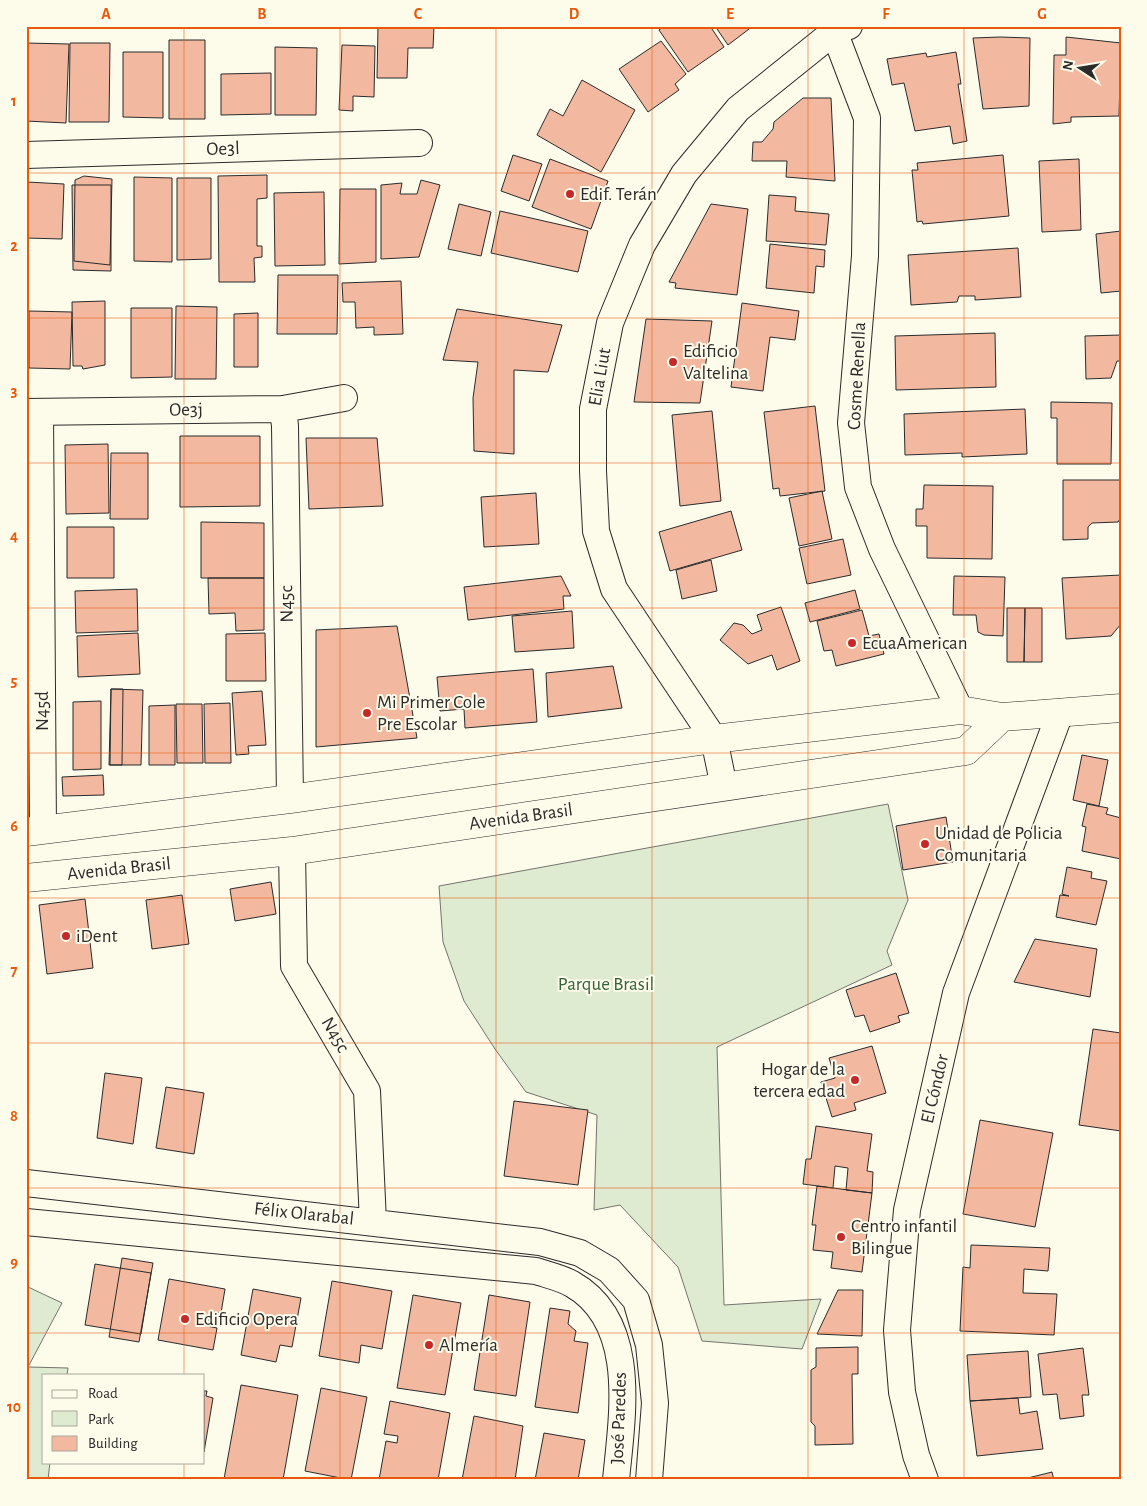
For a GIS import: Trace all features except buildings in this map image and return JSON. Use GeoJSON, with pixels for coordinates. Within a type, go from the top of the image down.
{"type":"FeatureCollection","features":[{"type":"Feature","properties":{"kind":"street","name":"Cosme Renella"},"geometry":{"type":"LineString","coordinates":[[839,28],[867,118],[865,256],[851,423],[858,487],[882,549],[960,710]]}},
{"type":"Feature","properties":{"kind":"street","name":"Elia Liut"},"geometry":{"type":"LineString","coordinates":[[724,788],[714,740],[614,589],[596,531],[593,471],[594,409],[610,323],[642,245],[684,174],[738,109],[839,28]]}},
{"type":"Feature","properties":{"kind":"street","name":"Oe3l"},"geometry":{"type":"LineString","coordinates":[[26,155],[419,143]]}},
{"type":"Feature","properties":{"kind":"street","name":"Oe3j"},"geometry":{"type":"LineString","coordinates":[[33,412],[283,409],[344,398]]}},
{"type":"Feature","properties":{"kind":"street","name":"N45c"},"geometry":{"type":"LineString","coordinates":[[283,409],[285,426],[290,799]]}},
{"type":"Feature","properties":{"kind":"street","name":"N45d"},"geometry":{"type":"LineString","coordinates":[[33,412],[34,830]]}},
{"type":"Feature","properties":{"kind":"street"},"geometry":{"type":"LineString","coordinates":[[34,830],[290,799],[714,740],[960,710],[1002,718],[1121,708]]}},
{"type":"Feature","properties":{"kind":"street","name":"El Cóndor"},"geometry":{"type":"LineString","coordinates":[[925,1480],[916,1455],[902,1392],[898,1330],[907,1210],[956,993],[1060,713]]}},
{"type":"Feature","properties":{"kind":"street","name":"Avenida Brasil"},"geometry":{"type":"LineString","coordinates":[[26,878],[292,851],[966,751],[1002,718]]}},
{"type":"Feature","properties":{"kind":"street","name":"N45c"},"geometry":{"type":"LineString","coordinates":[[292,851],[294,966],[367,1091],[373,1222]]}},
{"type":"Feature","properties":{"kind":"street","name":"Félix Olarabal"},"geometry":{"type":"LineString","coordinates":[[26,1183],[540,1242],[580,1253]]}},
{"type":"Feature","properties":{"kind":"street","name":"Félix Olarabal"},"geometry":{"type":"LineString","coordinates":[[26,1222],[536,1271],[572,1283]]}},
{"type":"Feature","properties":{"kind":"street"},"geometry":{"type":"LineString","coordinates":[[572,1283],[580,1253]]}},
{"type":"Feature","properties":{"kind":"street","name":"José Paredes"},"geometry":{"type":"LineString","coordinates":[[580,1253],[609,1270],[636,1300],[649,1345],[655,1402],[649,1480]]}},
{"type":"Feature","properties":{"kind":"street","name":"José Paredes"},"geometry":{"type":"LineString","coordinates":[[572,1283],[589,1296],[607,1321],[621,1357],[623,1406],[616,1480]]}},
{"type":"Feature","properties":{"kind":"green space","name":"Parque Brasil"},"geometry":{"type":"Polygon","coordinates":[[[888,804],[908,900],[887,951],[892,965],[717,1047],[724,1305],[821,1299],[802,1349],[702,1341],[678,1267],[620,1205],[594,1210],[597,1115],[526,1092],[464,1001],[443,942],[439,886],[888,804]]]}},
{"type":"Feature","properties":{"kind":"green space"},"geometry":{"type":"Polygon","coordinates":[[[26,1286],[62,1303],[28,1367],[68,1368],[67,1374],[42,1374],[42,1464],[50,1464],[48,1480],[26,1480],[26,1286]]]}},
{"type":"Feature","properties":{"kind":"place","name":"Edif. Terán"},"geometry":{"type":"Point","coordinates":[570,194]}},
{"type":"Feature","properties":{"kind":"place","name":"Edificio Valtelina"},"geometry":{"type":"Point","coordinates":[673,362]}},
{"type":"Feature","properties":{"kind":"place","name":"EcuaAmerican"},"geometry":{"type":"Point","coordinates":[852,643]}},
{"type":"Feature","properties":{"kind":"place","name":"Mi Primer Cole Pre Escolar"},"geometry":{"type":"Point","coordinates":[367,713]}},
{"type":"Feature","properties":{"kind":"place","name":"Unidad de Policia Comunitaria"},"geometry":{"type":"Point","coordinates":[925,844]}},
{"type":"Feature","properties":{"kind":"place","name":"iDent"},"geometry":{"type":"Point","coordinates":[66,936]}},
{"type":"Feature","properties":{"kind":"place","name":"Hogar de la tercera edad"},"geometry":{"type":"Point","coordinates":[855,1080]}},
{"type":"Feature","properties":{"kind":"place","name":"Centro infantil Bilingue"},"geometry":{"type":"Point","coordinates":[841,1237]}},
{"type":"Feature","properties":{"kind":"place","name":"Edificio Opera"},"geometry":{"type":"Point","coordinates":[185,1319]}},
{"type":"Feature","properties":{"kind":"place","name":"Almería"},"geometry":{"type":"Point","coordinates":[429,1345]}}]}
